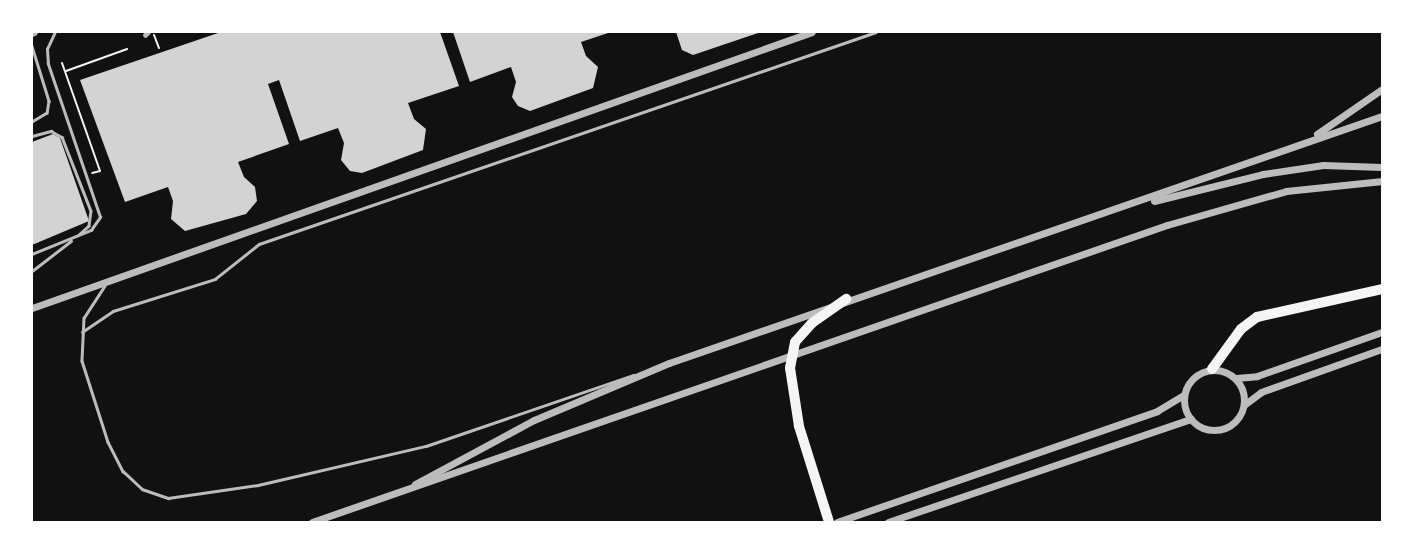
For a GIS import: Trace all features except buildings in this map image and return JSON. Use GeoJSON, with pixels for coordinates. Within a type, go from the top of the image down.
{"type":"FeatureCollection","features":[{"type":"Feature","properties":{"kind":"highway"},"geometry":{"type":"LineString","coordinates":[[1212,369],[1241,329],[1257,317],[1382,289]]}},
{"type":"Feature","properties":{"kind":"highway"},"geometry":{"type":"LineString","coordinates":[[829,523],[799,426],[790,368],[795,342],[812,323],[846,299]]}},
{"type":"Feature","properties":{"kind":"street"},"geometry":{"type":"LineString","coordinates":[[32,308],[811,32]]}},
{"type":"Feature","properties":{"kind":"street"},"geometry":{"type":"LineString","coordinates":[[1308,140],[1382,89]]}},
{"type":"Feature","properties":{"kind":"street"},"geometry":{"type":"LineString","coordinates":[[399,492],[534,420],[669,363],[846,299],[1136,204],[1308,140],[1382,116]]}},
{"type":"Feature","properties":{"kind":"street"},"geometry":{"type":"LineString","coordinates":[[1136,204],[1299,169],[1382,167]]}},
{"type":"Feature","properties":{"kind":"street"},"geometry":{"type":"LineString","coordinates":[[312,523],[1236,203],[1310,187],[1382,181]]}},
{"type":"Feature","properties":{"kind":"street"},"geometry":{"type":"LineString","coordinates":[[836,523],[1157,411],[1184,395],[1194,377],[1212,369],[1236,378],[1257,376],[1382,332]]}},
{"type":"Feature","properties":{"kind":"street"},"geometry":{"type":"LineString","coordinates":[[1184,395],[1191,419],[1205,429],[1222,430],[1237,421],[1244,405],[1261,392],[1382,349]]}},
{"type":"Feature","properties":{"kind":"street"},"geometry":{"type":"LineString","coordinates":[[1236,378],[1244,405]]}},
{"type":"Feature","properties":{"kind":"street"},"geometry":{"type":"LineString","coordinates":[[887,523],[1191,419]]}},
{"type":"Feature","properties":{"kind":"lane"},"geometry":{"type":"LineString","coordinates":[[32,271],[97,224],[100,211],[48,64],[47,49],[55,32]]}},
{"type":"Feature","properties":{"kind":"lane"},"geometry":{"type":"LineString","coordinates":[[82,332],[113,311],[215,279],[259,244],[876,32]]}},
{"type":"Feature","properties":{"kind":"lane"},"geometry":{"type":"LineString","coordinates":[[32,46],[50,101],[47,113],[32,122]]}},
{"type":"Feature","properties":{"kind":"lane"},"geometry":{"type":"LineString","coordinates":[[32,136],[51,131],[60,134],[86,196],[91,220],[73,239],[32,254]]}},
{"type":"Feature","properties":{"kind":"lane"},"geometry":{"type":"LineString","coordinates":[[107,283],[84,318],[82,361],[118,461],[142,489],[168,498],[247,487],[426,446],[669,363]]}},
{"type":"Feature","properties":{"kind":"path"},"geometry":{"type":"LineString","coordinates":[[149,33],[159,48]]}},
{"type":"Feature","properties":{"kind":"path"},"geometry":{"type":"LineString","coordinates":[[65,71],[127,49]]}},
{"type":"Feature","properties":{"kind":"path"},"geometry":{"type":"LineString","coordinates":[[62,63],[100,171],[87,175]]}}]}
